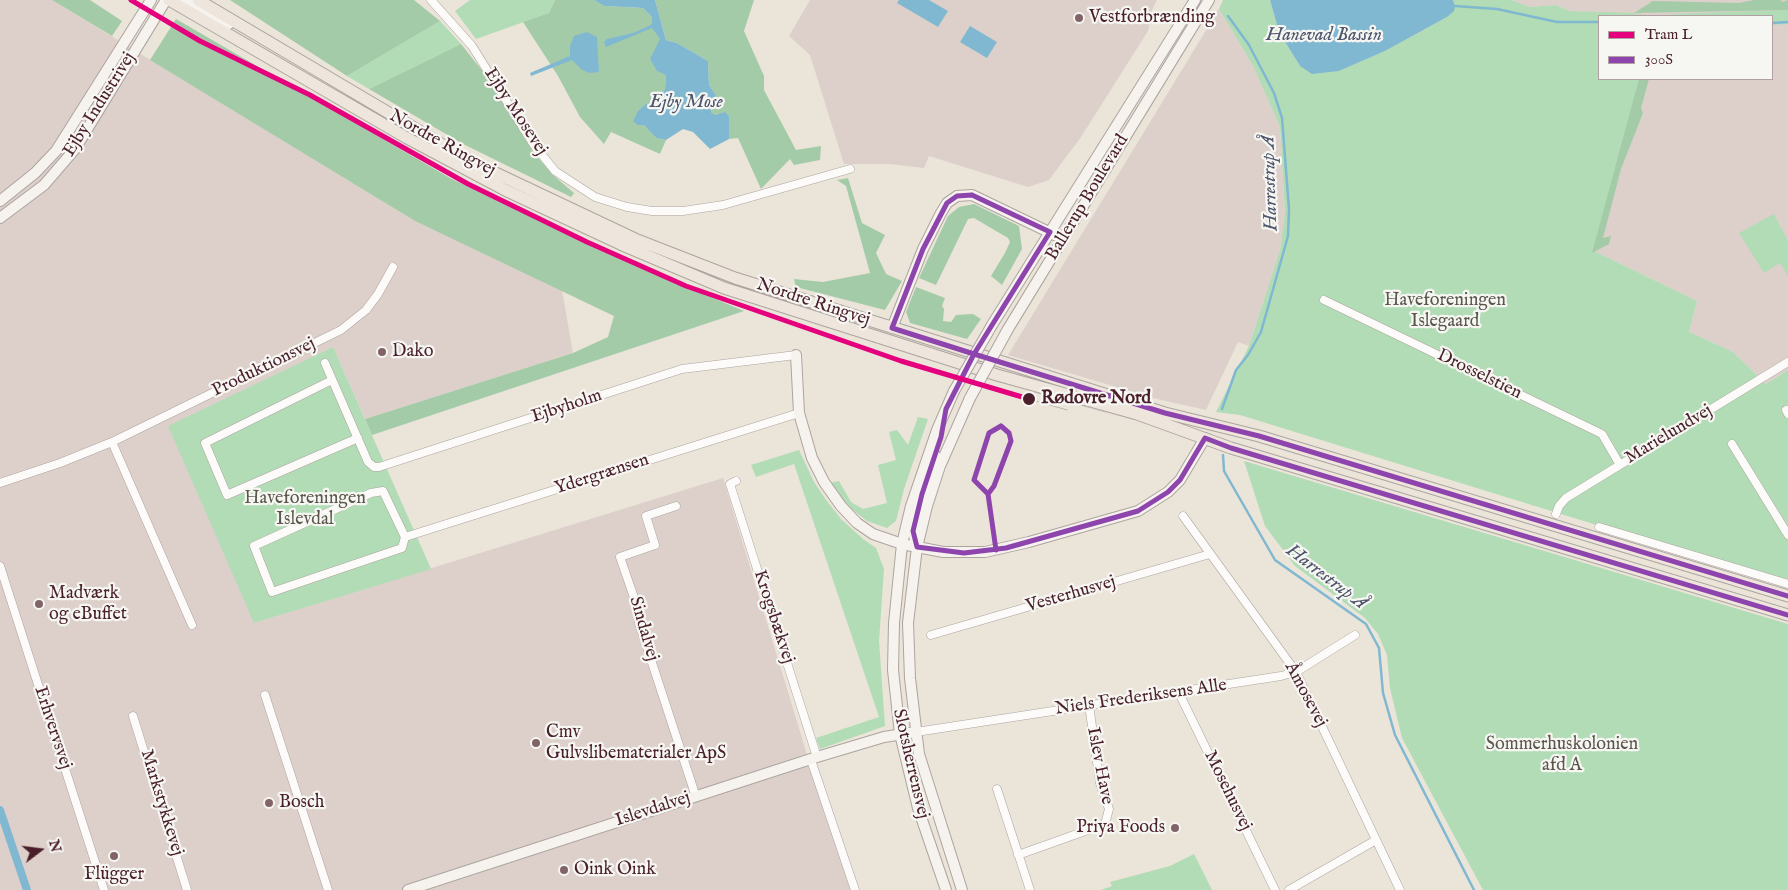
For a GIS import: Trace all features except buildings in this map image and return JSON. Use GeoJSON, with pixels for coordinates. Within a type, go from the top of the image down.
{"type":"FeatureCollection","features":[{"type":"Feature","properties":{"kind":"main road","name":"Nordre Ringvej"},"geometry":{"type":"LineString","coordinates":[[167,0],[407,138],[505,190],[706,281],[997,374],[1142,416],[1240,451],[1788,615]]}},
{"type":"Feature","properties":{"kind":"main road","name":"Nordre Ringvej"},"geometry":{"type":"LineString","coordinates":[[198,0],[470,161],[571,210],[668,252],[735,278],[1165,413],[1259,436],[1788,596]]}},
{"type":"Feature","properties":{"kind":"street","name":"Ejby Industrivej"},"geometry":{"type":"LineString","coordinates":[[0,201],[35,174],[56,151],[150,0]]}},
{"type":"Feature","properties":{"kind":"street","name":"Ejby Industrivej"},"geometry":{"type":"LineString","coordinates":[[0,218],[44,185],[75,149],[167,0]]}},
{"type":"Feature","properties":{"kind":"street"},"geometry":{"type":"LineString","coordinates":[[183,0],[266,41]]}},
{"type":"Feature","properties":{"kind":"street","name":"Ejby Mosevej"},"geometry":{"type":"LineString","coordinates":[[431,0],[472,46],[497,83],[534,145],[555,170],[594,197],[627,207],[652,211],[683,211],[723,205],[850,169]]}},
{"type":"Feature","properties":{"kind":"street","name":"Ballerup Boulevard"},"geometry":{"type":"LineString","coordinates":[[954,391],[992,325],[1195,0]]}},
{"type":"Feature","properties":{"kind":"street","name":"Ballerup Boulevard"},"geometry":{"type":"LineString","coordinates":[[970,398],[1008,330],[1209,0]]}},
{"type":"Feature","properties":{"kind":"street"},"geometry":{"type":"LineString","coordinates":[[892,328],[923,249],[947,203],[957,196],[972,195],[1063,240]]}},
{"type":"Feature","properties":{"kind":"street","name":"Produktionsvej"},"geometry":{"type":"LineString","coordinates":[[0,483],[60,463],[112,442],[341,330],[366,310],[378,294],[393,267]]}},
{"type":"Feature","properties":{"kind":"street","name":"Drosselstien"},"geometry":{"type":"LineString","coordinates":[[1324,300],[1602,434],[1620,465]]}},
{"type":"Feature","properties":{"kind":"street"},"geometry":{"type":"LineString","coordinates":[[796,355],[799,413],[812,458],[841,506],[873,534],[902,544],[964,553],[1006,548],[1138,511],[1168,492],[1180,480],[1191,466],[1205,438]]}},
{"type":"Feature","properties":{"kind":"street","name":"Ejbyholm"},"geometry":{"type":"LineString","coordinates":[[325,363],[368,462],[374,467],[379,467],[682,369],[796,355]]}},
{"type":"Feature","properties":{"kind":"street","name":"Marielundvej"},"geometry":{"type":"LineString","coordinates":[[1556,514],[1559,506],[1566,498],[1788,362]]}},
{"type":"Feature","properties":{"kind":"street"},"geometry":{"type":"LineString","coordinates":[[332,380],[205,443],[227,495],[358,438]]}},
{"type":"Feature","properties":{"kind":"street","name":"Slotsherrensvej"},"geometry":{"type":"LineString","coordinates":[[946,890],[918,808],[900,734],[893,670],[894,623],[902,544],[918,483],[954,391]]}},
{"type":"Feature","properties":{"kind":"street","name":"Slotsherrensvej"},"geometry":{"type":"LineString","coordinates":[[962,890],[933,804],[919,754],[910,678],[908,623],[917,547],[927,506],[940,466],[970,398]]}},
{"type":"Feature","properties":{"kind":"street","name":"Slotsherrensvej"},"geometry":{"type":"LineString","coordinates":[[917,547],[913,531],[922,494],[941,438],[946,408]]}},
{"type":"Feature","properties":{"kind":"street","name":"Ydergrænsen"},"geometry":{"type":"LineString","coordinates":[[405,537],[799,413]]}},
{"type":"Feature","properties":{"kind":"street"},"geometry":{"type":"LineString","coordinates":[[112,442],[192,624]]}},
{"type":"Feature","properties":{"kind":"street"},"geometry":{"type":"LineString","coordinates":[[1732,444],[1788,535]]}},
{"type":"Feature","properties":{"kind":"street","name":"Krogsbækvej"},"geometry":{"type":"LineString","coordinates":[[736,481],[730,484],[814,759]]}},
{"type":"Feature","properties":{"kind":"street","name":"Ydergrænsen"},"geometry":{"type":"LineString","coordinates":[[383,491],[405,537],[402,548],[272,592],[254,546],[371,493],[383,491]]}},
{"type":"Feature","properties":{"kind":"street","name":"Sindalvej"},"geometry":{"type":"LineString","coordinates":[[676,506],[646,516],[655,545],[620,557],[639,612],[639,624],[696,797]]}},
{"type":"Feature","properties":{"kind":"street","name":"Åmosevej"},"geometry":{"type":"LineString","coordinates":[[1183,516],[1296,672],[1400,890]]}},
{"type":"Feature","properties":{"kind":"street"},"geometry":{"type":"LineString","coordinates":[[1599,528],[1788,584]]}},
{"type":"Feature","properties":{"kind":"street","name":"Slotsherrensvej"},"geometry":{"type":"LineString","coordinates":[[902,544],[908,553],[909,561],[904,620],[905,638],[908,646]]}},
{"type":"Feature","properties":{"kind":"street","name":"Vesterhusvej"},"geometry":{"type":"LineString","coordinates":[[931,635],[1210,554]]}},
{"type":"Feature","properties":{"kind":"street","name":"Erhvervsvej"},"geometry":{"type":"LineString","coordinates":[[0,566],[104,890]]}},
{"type":"Feature","properties":{"kind":"street","name":"Niels Frederiksens Alle"},"geometry":{"type":"LineString","coordinates":[[916,732],[1179,693],[1296,672],[1355,635]]}},
{"type":"Feature","properties":{"kind":"street","name":"Mosehusvej"},"geometry":{"type":"LineString","coordinates":[[1179,693],[1275,890]]}},
{"type":"Feature","properties":{"kind":"street"},"geometry":{"type":"LineString","coordinates":[[266,695],[328,890]]}},
{"type":"Feature","properties":{"kind":"street","name":"Islev Have"},"geometry":{"type":"LineString","coordinates":[[1018,855],[1105,824],[1109,810],[1100,783],[1089,705]]}},
{"type":"Feature","properties":{"kind":"street","name":"Markstykkevej"},"geometry":{"type":"LineString","coordinates":[[133,716],[188,890]]}},
{"type":"Feature","properties":{"kind":"street","name":"Islevdalvej"},"geometry":{"type":"LineString","coordinates":[[408,890],[814,759],[900,734],[916,732]]}},
{"type":"Feature","properties":{"kind":"street"},"geometry":{"type":"LineString","coordinates":[[814,759],[855,890]]}},
{"type":"Feature","properties":{"kind":"street"},"geometry":{"type":"LineString","coordinates":[[997,789],[1030,890]]}},
{"type":"Feature","properties":{"kind":"street"},"geometry":{"type":"LineString","coordinates":[[1289,890],[1376,840]]}},
{"type":"Feature","properties":{"kind":"shaded area"},"geometry":{"type":"Polygon","coordinates":[[[0,0],[52,0],[415,221],[562,290],[573,353],[365,419],[333,347],[254,623],[723,478],[812,771],[853,890],[0,890],[0,0]]]}},
{"type":"Feature","properties":{"kind":"shaded area"},"geometry":{"type":"Polygon","coordinates":[[[810,0],[1157,0],[1152,10],[1148,31],[1081,137],[1049,180],[1028,187],[929,156],[924,168],[890,164],[844,164],[810,55],[789,36],[810,0]]]}},
{"type":"Feature","properties":{"kind":"shaded area"},"geometry":{"type":"Polygon","coordinates":[[[1512,0],[1788,0],[1788,370],[1766,384],[1733,352],[1689,332],[1697,301],[1594,251],[1643,80],[1773,80],[1773,15],[1635,15],[1570,11],[1556,5],[1529,7],[1512,0]]]}},
{"type":"Feature","properties":{"kind":"shaded area"},"geometry":{"type":"Polygon","coordinates":[[[1219,9],[1253,66],[1280,127],[1285,213],[1280,250],[1249,346],[1238,342],[1206,410],[1157,399],[1008,355],[1219,9]]]}},
{"type":"Feature","properties":{"kind":"green space"},"geometry":{"type":"Polygon","coordinates":[[[52,0],[90,0],[122,21],[112,36],[52,0]]]}},
{"type":"Feature","properties":{"kind":"green space"},"geometry":{"type":"Polygon","coordinates":[[[230,0],[414,0],[440,21],[347,76],[230,0]]]}},
{"type":"Feature","properties":{"kind":"green space"},"geometry":{"type":"Polygon","coordinates":[[[470,0],[555,0],[549,13],[476,39],[455,11],[470,0]]]}},
{"type":"Feature","properties":{"kind":"green space"},"geometry":{"type":"Polygon","coordinates":[[[555,0],[594,0],[604,6],[643,8],[652,17],[651,25],[660,39],[666,75],[665,89],[660,98],[646,104],[644,125],[656,138],[666,140],[660,154],[611,132],[604,144],[580,117],[558,76],[523,22],[549,13],[555,0]]]}},
{"type":"Feature","properties":{"kind":"green space"},"geometry":{"type":"Polygon","coordinates":[[[655,0],[754,0],[744,31],[764,76],[764,90],[796,150],[821,146],[820,160],[794,165],[790,159],[761,189],[738,138],[729,139],[729,116],[725,113],[715,115],[711,112],[716,95],[709,85],[708,61],[677,43],[666,40],[655,0]]]}},
{"type":"Feature","properties":{"kind":"green space","name":"Haveforeningen Islegaard"},"geometry":{"type":"Polygon","coordinates":[[[1223,0],[1270,0],[1279,32],[1300,66],[1339,71],[1385,51],[1447,17],[1455,6],[1453,0],[1512,0],[1529,7],[1556,5],[1570,11],[1644,15],[1598,15],[1598,80],[1643,80],[1594,251],[1697,301],[1689,332],[1733,352],[1766,384],[1788,370],[1788,584],[1240,415],[1216,412],[1249,346],[1280,250],[1285,213],[1280,127],[1253,66],[1219,9],[1223,0]]]}},
{"type":"Feature","properties":{"kind":"green space"},"geometry":{"type":"Polygon","coordinates":[[[1754,0],[1781,0],[1782,2],[1788,0],[1788,10],[1634,13],[1653,1],[1739,3],[1754,0]]]}},
{"type":"Feature","properties":{"kind":"green space"},"geometry":{"type":"Polygon","coordinates":[[[1788,10],[1788,24],[1773,25],[1773,15],[1671,14],[1788,10]]]}},
{"type":"Feature","properties":{"kind":"green space"},"geometry":{"type":"Polygon","coordinates":[[[176,19],[450,178],[597,249],[744,311],[372,435],[365,419],[573,353],[608,337],[614,316],[415,221],[150,60],[176,19]]]}},
{"type":"Feature","properties":{"kind":"green space"},"geometry":{"type":"Polygon","coordinates":[[[440,21],[461,44],[369,89],[347,76],[440,21]]]}},
{"type":"Feature","properties":{"kind":"green space"},"geometry":{"type":"Polygon","coordinates":[[[461,44],[484,73],[534,153],[553,175],[574,193],[571,197],[463,144],[369,89],[461,44]]]}},
{"type":"Feature","properties":{"kind":"green space"},"geometry":{"type":"Polygon","coordinates":[[[1639,80],[1649,80],[1641,108],[1643,113],[1621,169],[1603,238],[1611,236],[1609,244],[1592,253],[1639,80]]]}},
{"type":"Feature","properties":{"kind":"green space"},"geometry":{"type":"Polygon","coordinates":[[[848,178],[862,223],[885,235],[876,253],[886,274],[902,281],[885,310],[796,287],[794,279],[823,282],[870,273],[846,186],[837,180],[848,178]]]}},
{"type":"Feature","properties":{"kind":"green space"},"geometry":{"type":"Polygon","coordinates":[[[974,204],[1019,226],[1022,249],[1002,285],[991,276],[1010,242],[1008,238],[974,218],[968,219],[936,285],[919,278],[948,216],[959,207],[974,204]]]}},
{"type":"Feature","properties":{"kind":"green space"},"geometry":{"type":"Polygon","coordinates":[[[1774,214],[1788,241],[1788,276],[1780,263],[1764,273],[1739,233],[1774,214]]]}},
{"type":"Feature","properties":{"kind":"green space"},"geometry":{"type":"Polygon","coordinates":[[[916,287],[945,298],[942,306],[944,309],[943,321],[951,322],[956,315],[973,314],[981,319],[967,339],[910,323],[906,312],[916,287]]]}},
{"type":"Feature","properties":{"kind":"green space","name":"Haveforeningen Islevdal"},"geometry":{"type":"Polygon","coordinates":[[[333,347],[431,569],[254,623],[168,426],[333,347]]]}},
{"type":"Feature","properties":{"kind":"green space"},"geometry":{"type":"Polygon","coordinates":[[[918,417],[928,419],[904,489],[896,521],[887,528],[867,521],[849,507],[830,483],[839,481],[851,502],[863,509],[887,503],[878,465],[896,460],[889,432],[897,430],[908,445],[918,417]]]}},
{"type":"Feature","properties":{"kind":"green space"},"geometry":{"type":"Polygon","coordinates":[[[799,450],[814,482],[826,500],[841,519],[876,548],[884,569],[879,641],[885,726],[820,749],[816,738],[879,717],[794,464],[756,477],[751,465],[799,450]]]}},
{"type":"Feature","properties":{"kind":"green space","name":"Sommerhuskolonien afd A"},"geometry":{"type":"Polygon","coordinates":[[[1244,461],[1788,624],[1788,890],[1483,890],[1402,738],[1390,688],[1387,655],[1378,634],[1365,618],[1295,566],[1265,526],[1244,461]]]}},
{"type":"Feature","properties":{"kind":"green space"},"geometry":{"type":"Polygon","coordinates":[[[1194,854],[1212,890],[1101,890],[1112,886],[1110,882],[1170,866],[1194,854]]]}},
{"type":"Feature","properties":{"kind":"water","name":"Ejby Mose"},"geometry":{"type":"Polygon","coordinates":[[[594,0],[655,0],[666,40],[677,43],[708,61],[709,85],[716,95],[711,112],[715,115],[725,112],[729,116],[729,139],[710,149],[693,132],[683,129],[666,140],[656,138],[644,125],[638,125],[633,121],[638,111],[646,104],[660,98],[665,89],[666,75],[657,71],[650,59],[660,39],[652,28],[606,47],[604,42],[607,39],[633,33],[651,25],[652,17],[643,8],[604,6],[594,0]]]}},
{"type":"Feature","properties":{"kind":"water"},"geometry":{"type":"Polygon","coordinates":[[[899,0],[929,0],[948,11],[938,27],[897,3],[899,0]]]}},
{"type":"Feature","properties":{"kind":"water","name":"Hanevad Bassin"},"geometry":{"type":"Polygon","coordinates":[[[1270,0],[1453,0],[1455,6],[1454,11],[1447,17],[1385,51],[1339,71],[1312,74],[1300,66],[1279,32],[1270,0]]]}},
{"type":"Feature","properties":{"kind":"water"},"geometry":{"type":"Polygon","coordinates":[[[970,26],[997,42],[987,58],[960,42],[970,26]]]}},
{"type":"Feature","properties":{"kind":"water"},"geometry":{"type":"Polygon","coordinates":[[[587,32],[597,37],[599,72],[590,73],[582,70],[572,60],[531,76],[530,73],[570,56],[570,46],[574,36],[587,32]]]}},
{"type":"Feature","properties":{"kind":"waterway"},"geometry":{"type":"LineString","coordinates":[[1455,6],[1497,9],[1557,22],[1598,22]]}},
{"type":"Feature","properties":{"kind":"waterway","name":"Harrestrup Å"},"geometry":{"type":"LineString","coordinates":[[1222,409],[1236,370],[1248,355],[1261,332],[1288,236],[1289,209],[1282,118],[1274,93],[1249,45],[1228,16]]}},
{"type":"Feature","properties":{"kind":"waterway"},"geometry":{"type":"LineString","coordinates":[[1773,23],[1788,22]]}},
{"type":"Feature","properties":{"kind":"waterway","name":"Harrestrup Å"},"geometry":{"type":"LineString","coordinates":[[1223,455],[1224,471],[1275,560],[1366,624],[1379,648],[1383,693],[1395,735],[1474,890]]}},
{"type":"Feature","properties":{"kind":"waterway"},"geometry":{"type":"LineString","coordinates":[[0,810],[27,890]]}},
{"type":"Feature","properties":{"kind":"tram line","name":"L"},"geometry":{"type":"LineString","coordinates":[[131,0],[200,41],[310,95],[468,184],[587,242],[686,286],[901,361],[1029,399]]}},
{"type":"Feature","properties":{"kind":"tram line"},"geometry":{"type":"LineString","coordinates":[[1031,391],[1106,412]]}},
{"type":"Feature","properties":{"kind":"tram line"},"geometry":{"type":"LineString","coordinates":[[1029,399],[1067,410]]}},
{"type":"Feature","properties":{"kind":"transit line","name":"300S"},"geometry":{"type":"LineString","coordinates":[[972,195],[1050,232],[974,354],[892,328],[923,249],[947,203],[957,196],[972,195]]}},
{"type":"Feature","properties":{"kind":"transit line","name":"300S"},"geometry":{"type":"LineString","coordinates":[[974,354],[1165,413],[1259,436],[1788,596]]}},
{"type":"Feature","properties":{"kind":"transit line","name":"300S"},"geometry":{"type":"LineString","coordinates":[[974,354],[946,409],[941,437],[922,494],[913,531],[917,547],[964,553],[1006,548],[1138,511],[1168,492],[1180,480],[1205,438],[1231,448],[1788,615]]}},
{"type":"Feature","properties":{"kind":"transit line","name":"300S"},"geometry":{"type":"LineString","coordinates":[[1001,426],[1009,433],[1011,441],[994,486],[988,494],[974,480],[989,433],[1001,426]]}},
{"type":"Feature","properties":{"kind":"transit line","name":"300S"},"geometry":{"type":"LineString","coordinates":[[988,494],[996,550]]}},
{"type":"Feature","properties":{"kind":"place","name":"Vestforbrænding"},"geometry":{"type":"Point","coordinates":[1079,18]}},
{"type":"Feature","properties":{"kind":"place","name":"Dako"},"geometry":{"type":"Point","coordinates":[382,352]}},
{"type":"Feature","properties":{"kind":"place","name":"Rødovre Nord"},"geometry":{"type":"Point","coordinates":[1029,399]}},
{"type":"Feature","properties":{"kind":"place","name":"Madværk og eBuffet"},"geometry":{"type":"Point","coordinates":[39,604]}},
{"type":"Feature","properties":{"kind":"place","name":"Cmv Gulvslibematerialer ApS"},"geometry":{"type":"Point","coordinates":[536,743]}},
{"type":"Feature","properties":{"kind":"place","name":"Bosch"},"geometry":{"type":"Point","coordinates":[269,803]}},
{"type":"Feature","properties":{"kind":"place","name":"Priya Foods"},"geometry":{"type":"Point","coordinates":[1175,828]}},
{"type":"Feature","properties":{"kind":"place","name":"Flügger"},"geometry":{"type":"Point","coordinates":[114,856]}},
{"type":"Feature","properties":{"kind":"place","name":"Oink Oink"},"geometry":{"type":"Point","coordinates":[564,870]}}]}
